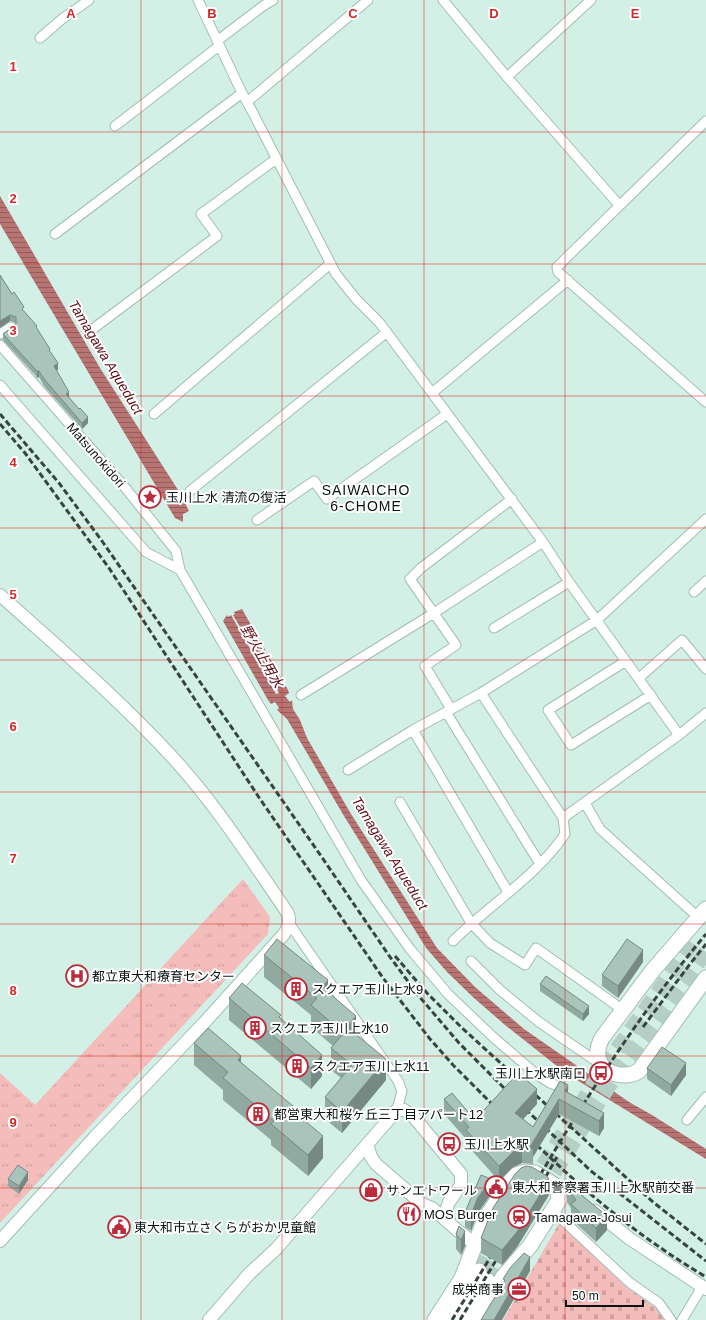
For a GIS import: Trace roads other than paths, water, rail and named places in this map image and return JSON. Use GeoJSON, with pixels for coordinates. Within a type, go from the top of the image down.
{"type":"FeatureCollection","features":[{"type":"Feature","properties":{"kind":"main road"},"geometry":{"type":"LineString","coordinates":[[696,938],[704,917]]}},
{"type":"Feature","properties":{"kind":"main road"},"geometry":{"type":"LineString","coordinates":[[704,917],[654,970],[602,1038],[598,1049],[598,1056],[604,1068],[613,1074],[623,1076],[639,1071],[706,978]]}},
{"type":"Feature","properties":{"kind":"main road"},"geometry":{"type":"LineString","coordinates":[[435,1320],[462,1278],[485,1219],[508,1184],[516,1175],[525,1172],[535,1173],[554,1185],[561,1201],[530,1246],[502,1276],[475,1320]]}},
{"type":"Feature","properties":{"kind":"main road"},"geometry":{"type":"LineString","coordinates":[[449,1320],[483,1276],[462,1320]]}},
{"type":"Feature","properties":{"kind":"street"},"geometry":{"type":"LineString","coordinates":[[40,38],[62,19],[89,0]]}},
{"type":"Feature","properties":{"kind":"street"},"geometry":{"type":"LineString","coordinates":[[198,0],[242,93],[336,274],[356,299],[380,322],[512,499],[543,542],[569,582],[679,735]]}},
{"type":"Feature","properties":{"kind":"street"},"geometry":{"type":"LineString","coordinates":[[115,126],[263,6],[273,0]]}},
{"type":"Feature","properties":{"kind":"street"},"geometry":{"type":"LineString","coordinates":[[247,102],[368,0]]}},
{"type":"Feature","properties":{"kind":"street"},"geometry":{"type":"LineString","coordinates":[[443,0],[507,77],[619,205]]}},
{"type":"Feature","properties":{"kind":"street"},"geometry":{"type":"LineString","coordinates":[[507,77],[591,0]]}},
{"type":"Feature","properties":{"kind":"street"},"geometry":{"type":"LineString","coordinates":[[55,234],[242,93]]}},
{"type":"Feature","properties":{"kind":"street"},"geometry":{"type":"LineString","coordinates":[[706,121],[556,267],[558,272],[706,402]]}},
{"type":"Feature","properties":{"kind":"street"},"geometry":{"type":"LineString","coordinates":[[90,331],[217,236],[202,214],[276,159]]}},
{"type":"Feature","properties":{"kind":"street"},"geometry":{"type":"LineString","coordinates":[[154,414],[330,264]]}},
{"type":"Feature","properties":{"kind":"street"},"geometry":{"type":"LineString","coordinates":[[432,393],[568,280]]}},
{"type":"Feature","properties":{"kind":"street"},"geometry":{"type":"LineString","coordinates":[[0,334],[11,327]]}},
{"type":"Feature","properties":{"kind":"street"},"geometry":{"type":"LineString","coordinates":[[190,491],[387,332]]}},
{"type":"Feature","properties":{"kind":"street","name":"Matsunokidori"},"geometry":{"type":"LineString","coordinates":[[0,345],[123,485],[176,551],[180,570]]}},
{"type":"Feature","properties":{"kind":"street"},"geometry":{"type":"LineString","coordinates":[[0,385],[146,552],[180,570],[361,880],[410,949],[448,994],[492,1037],[536,1074],[550,1083],[563,1088]]}},
{"type":"Feature","properties":{"kind":"street"},"geometry":{"type":"LineString","coordinates":[[257,520],[314,481],[327,499],[448,414]]}},
{"type":"Feature","properties":{"kind":"street"},"geometry":{"type":"LineString","coordinates":[[512,499],[422,568],[410,579],[456,645],[425,666],[448,711],[540,864]]}},
{"type":"Feature","properties":{"kind":"street"},"geometry":{"type":"LineString","coordinates":[[348,770],[413,730],[481,693],[597,620],[706,519]]}},
{"type":"Feature","properties":{"kind":"street"},"geometry":{"type":"LineString","coordinates":[[301,695],[434,613],[543,542]]}},
{"type":"Feature","properties":{"kind":"street"},"geometry":{"type":"LineString","coordinates":[[694,592],[706,581]]}},
{"type":"Feature","properties":{"kind":"street"},"geometry":{"type":"LineString","coordinates":[[494,628],[569,582]]}},
{"type":"Feature","properties":{"kind":"street"},"geometry":{"type":"LineString","coordinates":[[0,595],[134,717],[175,759],[213,807],[289,916],[289,923],[284,934],[209,1017],[94,1138],[0,1241]]}},
{"type":"Feature","properties":{"kind":"street"},"geometry":{"type":"LineString","coordinates":[[638,678],[682,640],[706,669]]}},
{"type":"Feature","properties":{"kind":"street"},"geometry":{"type":"LineString","coordinates":[[626,661],[548,710],[571,745],[650,695]]}},
{"type":"Feature","properties":{"kind":"street"},"geometry":{"type":"LineString","coordinates":[[453,941],[540,864],[565,834],[563,818],[481,693]]}},
{"type":"Feature","properties":{"kind":"street"},"geometry":{"type":"LineString","coordinates":[[563,818],[679,735],[706,713]]}},
{"type":"Feature","properties":{"kind":"street"},"geometry":{"type":"LineString","coordinates":[[413,730],[508,892]]}},
{"type":"Feature","properties":{"kind":"street"},"geometry":{"type":"LineString","coordinates":[[400,802],[472,923],[490,943],[525,965],[536,948],[623,1010]]}},
{"type":"Feature","properties":{"kind":"street"},"geometry":{"type":"LineString","coordinates":[[585,803],[600,829],[704,917]]}},
{"type":"Feature","properties":{"kind":"street"},"geometry":{"type":"LineString","coordinates":[[209,1320],[249,1274],[276,1249],[397,1110],[402,1091],[398,1081],[289,923]]}},
{"type":"Feature","properties":{"kind":"street"},"geometry":{"type":"LineString","coordinates":[[471,961],[500,990],[534,1017],[593,1059]]}},
{"type":"Feature","properties":{"kind":"street"},"geometry":{"type":"LineString","coordinates":[[687,1120],[706,1097]]}},
{"type":"Feature","properties":{"kind":"street"},"geometry":{"type":"LineString","coordinates":[[397,1110],[404,1110],[413,1116],[461,1174],[461,1185],[449,1202],[446,1210],[446,1216],[450,1223]]}},
{"type":"Feature","properties":{"kind":"street"},"geometry":{"type":"LineString","coordinates":[[367,1144],[370,1157],[374,1163],[422,1204],[432,1208],[475,1244]]}},
{"type":"Feature","properties":{"kind":"street"},"geometry":{"type":"LineString","coordinates":[[353,1161],[358,1159],[374,1163]]}},
{"type":"Feature","properties":{"kind":"street"},"geometry":{"type":"LineString","coordinates":[[561,1201],[629,1282],[659,1303],[671,1320]]}},
{"type":"Feature","properties":{"kind":"street"},"geometry":{"type":"LineString","coordinates":[[432,1208],[449,1202]]}},
{"type":"Feature","properties":{"kind":"street"},"geometry":{"type":"LineString","coordinates":[[588,1205],[630,1239],[704,1288],[682,1320]]}},
{"type":"Feature","properties":{"kind":"water"},"geometry":{"type":"Polygon","coordinates":[[[0,196],[100,368],[180,493],[189,511],[183,514],[183,522],[175,518],[0,224],[0,196]]]}},
{"type":"Feature","properties":{"kind":"water","name":"野火止用水"},"geometry":{"type":"Polygon","coordinates":[[[242,609],[288,690],[289,693],[285,696],[290,702],[292,700],[293,709],[300,720],[307,738],[351,814],[437,948],[475,987],[524,1029],[629,1102],[706,1149],[706,1159],[567,1074],[505,1025],[474,998],[447,972],[427,949],[344,816],[287,719],[277,710],[279,708],[275,702],[271,704],[268,700],[223,621],[227,615],[228,617],[231,615],[276,694],[279,693],[233,615],[235,614],[234,612],[242,609]]]}},
{"type":"Feature","properties":{"kind":"tunnel"},"geometry":{"type":"LineString","coordinates":[[531,1185],[602,1070],[696,938]]}},
{"type":"Feature","properties":{"kind":"tunnel"},"geometry":{"type":"LineString","coordinates":[[542,1192],[614,1078],[706,952]]}},
{"type":"Feature","properties":{"kind":"tunnel"},"geometry":{"type":"LineString","coordinates":[[479,1271],[498,1239]]}},
{"type":"Feature","properties":{"kind":"tunnel"},"geometry":{"type":"LineString","coordinates":[[487,1280],[508,1246]]}},
{"type":"Feature","properties":{"kind":"railway"},"geometry":{"type":"LineString","coordinates":[[0,414],[59,483],[102,541],[390,957],[418,995],[459,1043],[521,1105],[591,1171],[706,1261]]}},
{"type":"Feature","properties":{"kind":"railway"},"geometry":{"type":"LineString","coordinates":[[0,424],[25,453],[109,568],[258,796],[383,978],[430,1039],[453,1065],[499,1111]]}},
{"type":"Feature","properties":{"kind":"railway"},"geometry":{"type":"LineString","coordinates":[[536,1182],[616,1054],[660,992],[706,934]]}},
{"type":"Feature","properties":{"kind":"railway"},"geometry":{"type":"LineString","coordinates":[[643,1027],[706,944]]}},
{"type":"Feature","properties":{"kind":"railway"},"geometry":{"type":"LineString","coordinates":[[395,956],[427,993],[461,1027],[653,1202],[706,1244]]}},
{"type":"Feature","properties":{"kind":"railway"},"geometry":{"type":"LineString","coordinates":[[530,1139],[580,1185],[615,1214],[645,1237],[706,1277]]}},
{"type":"Feature","properties":{"kind":"railway"},"geometry":{"type":"LineString","coordinates":[[541,1185],[557,1157]]}},
{"type":"Feature","properties":{"kind":"railway"},"geometry":{"type":"LineString","coordinates":[[452,1320],[496,1248]]}},
{"type":"Feature","properties":{"kind":"railway"},"geometry":{"type":"LineString","coordinates":[[460,1320],[501,1252]]}},
{"type":"Feature","properties":{"kind":"place","name":"玉川上水 清流の復活"},"geometry":{"type":"Point","coordinates":[150,497]}},
{"type":"Feature","properties":{"kind":"place","name":"都立東大和療育センター"},"geometry":{"type":"Point","coordinates":[77,976]}},
{"type":"Feature","properties":{"kind":"place","name":"スクエア玉川上水9"},"geometry":{"type":"Point","coordinates":[296,989]}},
{"type":"Feature","properties":{"kind":"place","name":"スクエア玉川上水10"},"geometry":{"type":"Point","coordinates":[255,1028]}},
{"type":"Feature","properties":{"kind":"place","name":"スクエア玉川上水11"},"geometry":{"type":"Point","coordinates":[297,1066]}},
{"type":"Feature","properties":{"kind":"place","name":"玉川上水駅南口"},"geometry":{"type":"Point","coordinates":[601,1073]}},
{"type":"Feature","properties":{"kind":"place","name":"都営東大和桜ヶ丘三丁目アパート12"},"geometry":{"type":"Point","coordinates":[258,1114]}},
{"type":"Feature","properties":{"kind":"place","name":"玉川上水駅"},"geometry":{"type":"Point","coordinates":[449,1144]}},
{"type":"Feature","properties":{"kind":"place","name":"東大和警察署玉川上水駅前交番"},"geometry":{"type":"Point","coordinates":[496,1187]}},
{"type":"Feature","properties":{"kind":"place","name":"サンエトワール"},"geometry":{"type":"Point","coordinates":[371,1190]}},
{"type":"Feature","properties":{"kind":"place","name":"MOS Burger"},"geometry":{"type":"Point","coordinates":[409,1214]}},
{"type":"Feature","properties":{"kind":"place","name":"Tamagawa-Josui"},"geometry":{"type":"Point","coordinates":[519,1217]}},
{"type":"Feature","properties":{"kind":"place","name":"東大和市立さくらがおか児童館"},"geometry":{"type":"Point","coordinates":[119,1227]}},
{"type":"Feature","properties":{"kind":"place","name":"成栄商事"},"geometry":{"type":"Point","coordinates":[519,1289]}},
{"type":"Feature","properties":{"kind":"district","name":"SAIWAICHO 6-CHOME"},"geometry":{"type":"Point","coordinates":[366,498]}},
{"type":"Feature","properties":{"kind":"water label","name":"Tamagawa Aqueduct"},"geometry":{"type":"Point","coordinates":[106,357]}},
{"type":"Feature","properties":{"kind":"water label","name":"Tamagawa Aqueduct"},"geometry":{"type":"Point","coordinates":[390,853]}}]}
